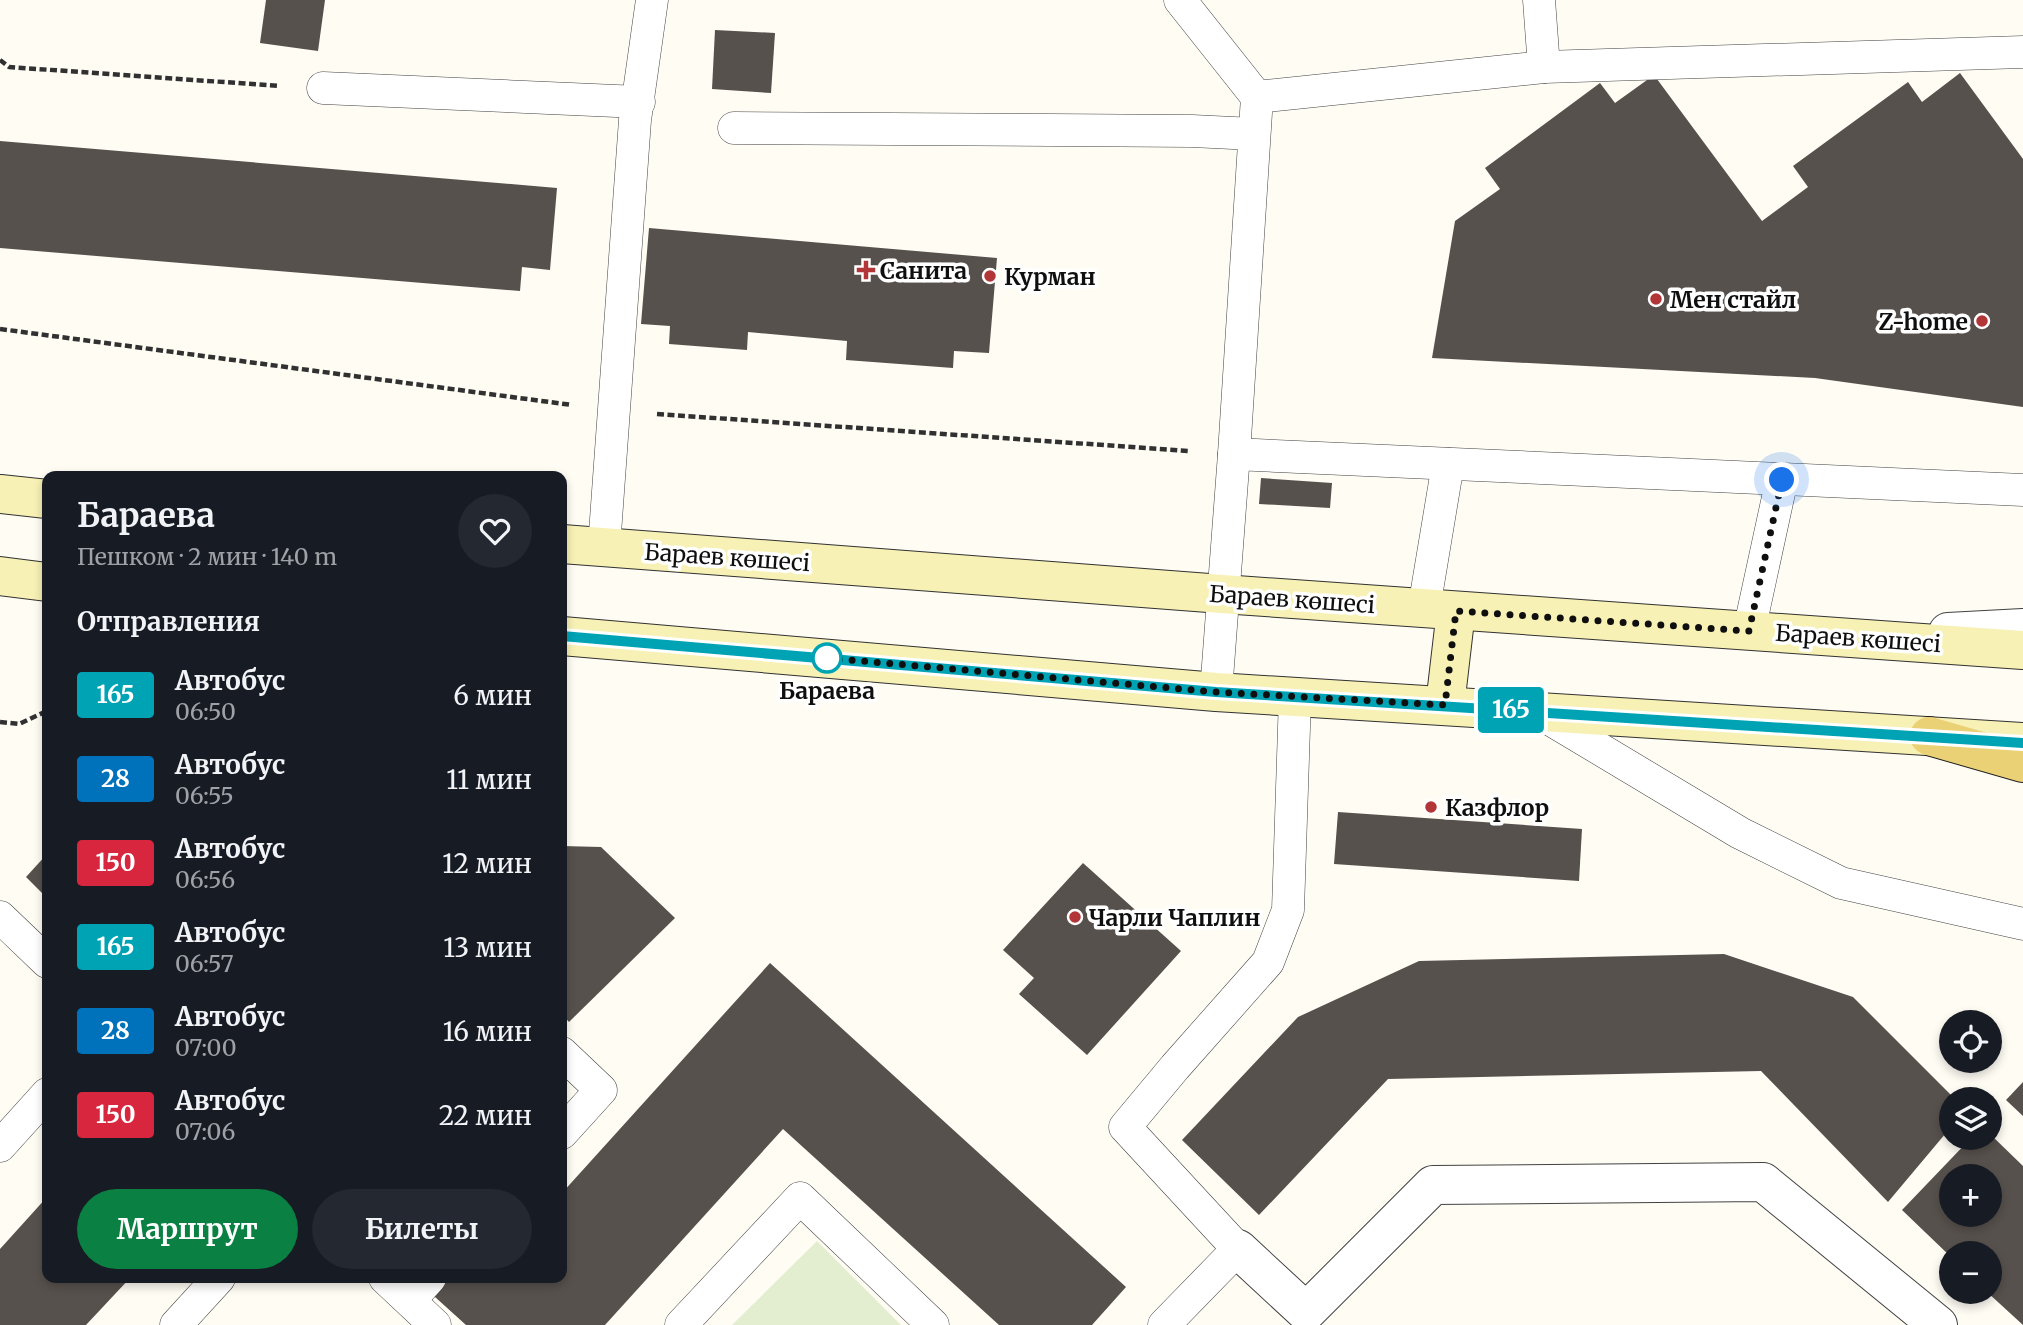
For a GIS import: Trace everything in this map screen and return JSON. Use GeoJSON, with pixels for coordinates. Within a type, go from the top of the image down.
{"type":"FeatureCollection","features":[{"type":"Feature","properties":{"kind":"main road"},"geometry":{"type":"LineString","coordinates":[[0,494],[42,498]]}},
{"type":"Feature","properties":{"kind":"main road","name":"Бараев көшесі"},"geometry":{"type":"LineString","coordinates":[[567,544],[1222,594],[2023,650]]}},
{"type":"Feature","properties":{"kind":"main road"},"geometry":{"type":"LineString","coordinates":[[0,576],[42,581]]}},
{"type":"Feature","properties":{"kind":"main road"},"geometry":{"type":"LineString","coordinates":[[1440,609],[1445,705]]}},
{"type":"Feature","properties":{"kind":"main road"},"geometry":{"type":"LineString","coordinates":[[567,636],[1216,692],[2023,743]]}},
{"type":"Feature","properties":{"kind":"main road"},"geometry":{"type":"LineString","coordinates":[[1929,736],[2023,763]]}},
{"type":"Feature","properties":{"kind":"street"},"geometry":{"type":"LineString","coordinates":[[1855,638],[2023,628]]}},
{"type":"Feature","properties":{"kind":"street"},"geometry":{"type":"LineString","coordinates":[[1238,1249],[1306,1312],[1433,1185],[1763,1182],[1938,1325]]}},
{"type":"Feature","properties":{"kind":"lane"},"geometry":{"type":"LineString","coordinates":[[604,547],[635,120],[652,0]]}},
{"type":"Feature","properties":{"kind":"lane"},"geometry":{"type":"LineString","coordinates":[[1180,0],[1257,97],[1216,692]]}},
{"type":"Feature","properties":{"kind":"lane"},"geometry":{"type":"LineString","coordinates":[[1539,0],[1544,66]]}},
{"type":"Feature","properties":{"kind":"lane"},"geometry":{"type":"LineString","coordinates":[[1257,97],[1544,66],[2023,52]]}},
{"type":"Feature","properties":{"kind":"lane"},"geometry":{"type":"LineString","coordinates":[[323,89],[639,102]]}},
{"type":"Feature","properties":{"kind":"lane"},"geometry":{"type":"LineString","coordinates":[[734,128],[1178,131],[1254,134]]}},
{"type":"Feature","properties":{"kind":"lane"},"geometry":{"type":"LineString","coordinates":[[1234,454],[2023,490]]}},
{"type":"Feature","properties":{"kind":"lane"},"geometry":{"type":"LineString","coordinates":[[1440,609],[1448,464]]}},
{"type":"Feature","properties":{"kind":"lane"},"geometry":{"type":"LineString","coordinates":[[1749,631],[1782,480]]}},
{"type":"Feature","properties":{"kind":"lane"},"geometry":{"type":"LineString","coordinates":[[1164,1325],[1238,1249],[1125,1127],[1268,962],[1288,910],[1295,697]]}},
{"type":"Feature","properties":{"kind":"lane"},"geometry":{"type":"LineString","coordinates":[[1537,711],[1740,833],[1841,883],[2023,925]]}},
{"type":"Feature","properties":{"kind":"lane"},"geometry":{"type":"LineString","coordinates":[[0,917],[42,957]]}},
{"type":"Feature","properties":{"kind":"lane"},"geometry":{"type":"LineString","coordinates":[[567,1058],[601,1090],[567,1127]]}},
{"type":"Feature","properties":{"kind":"lane"},"geometry":{"type":"LineString","coordinates":[[0,1146],[42,1100]]}},
{"type":"Feature","properties":{"kind":"lane"},"geometry":{"type":"LineString","coordinates":[[681,1325],[800,1198],[933,1325]]}},
{"type":"Feature","properties":{"kind":"lane"},"geometry":{"type":"LineString","coordinates":[[176,1325],[214,1283]]}},
{"type":"Feature","properties":{"kind":"lane"},"geometry":{"type":"LineString","coordinates":[[401,1283],[420,1289],[435,1325]]}},
{"type":"Feature","properties":{"kind":"path"},"geometry":{"type":"LineString","coordinates":[[0,60],[9,67],[323,89]]}},
{"type":"Feature","properties":{"kind":"path"},"geometry":{"type":"LineString","coordinates":[[0,722],[19,724],[42,713]]}},
{"type":"Feature","properties":{"kind":"green space"},"geometry":{"type":"Polygon","coordinates":[[[817,1241],[901,1325],[732,1325],[817,1241]]]}},
{"type":"Feature","properties":{"kind":"building"},"geometry":{"type":"Polygon","coordinates":[[[266,0],[325,0],[318,51],[260,43],[266,0]]]}},
{"type":"Feature","properties":{"kind":"building"},"geometry":{"type":"Polygon","coordinates":[[[715,30],[775,33],[771,93],[712,89],[715,30]]]}},
{"type":"Feature","properties":{"kind":"building"},"geometry":{"type":"Polygon","coordinates":[[[1960,73],[2023,159],[2023,407],[1815,378],[1432,358],[1455,221],[1500,189],[1485,168],[1600,83],[1615,103],[1654,75],[1762,221],[1808,187],[1793,166],[1908,82],[1922,102],[1960,73]]]}},
{"type":"Feature","properties":{"kind":"building"},"geometry":{"type":"Polygon","coordinates":[[[0,141],[557,188],[550,270],[522,267],[520,291],[0,248],[0,141]]]}},
{"type":"Feature","properties":{"kind":"building"},"geometry":{"type":"Polygon","coordinates":[[[649,228],[997,258],[989,353],[954,351],[953,368],[846,360],[847,341],[748,332],[747,350],[669,344],[670,326],[641,324],[649,228]]]}},
{"type":"Feature","properties":{"kind":"building"},"geometry":{"type":"Polygon","coordinates":[[[1261,478],[1332,483],[1330,508],[1259,504],[1261,478]]]}},
{"type":"Feature","properties":{"kind":"building"},"geometry":{"type":"Polygon","coordinates":[[[1338,812],[1582,829],[1579,881],[1334,864],[1338,812]]]}},
{"type":"Feature","properties":{"kind":"building"},"geometry":{"type":"Polygon","coordinates":[[[567,846],[601,847],[675,918],[569,1022],[567,846]]]}},
{"type":"Feature","properties":{"kind":"building"},"geometry":{"type":"Polygon","coordinates":[[[42,859],[42,893],[26,877],[42,859]]]}},
{"type":"Feature","properties":{"kind":"building"},"geometry":{"type":"Polygon","coordinates":[[[1083,863],[1181,951],[1087,1055],[1019,994],[1034,978],[1003,950],[1083,863]]]}},
{"type":"Feature","properties":{"kind":"building"},"geometry":{"type":"Polygon","coordinates":[[[1724,954],[1853,997],[1943,1087],[1939,1087],[1939,1141],[1888,1202],[1761,1071],[1388,1079],[1259,1215],[1182,1140],[1298,1017],[1419,961],[1724,954]]]}},
{"type":"Feature","properties":{"kind":"building"},"geometry":{"type":"Polygon","coordinates":[[[770,963],[1126,1287],[1092,1325],[999,1325],[783,1129],[605,1325],[466,1325],[420,1283],[567,1283],[567,1187],[770,963]]]}},
{"type":"Feature","properties":{"kind":"building"},"geometry":{"type":"Polygon","coordinates":[[[2023,1082],[2023,1116],[2006,1100],[2023,1082]]]}},
{"type":"Feature","properties":{"kind":"building"},"geometry":{"type":"Polygon","coordinates":[[[2002,1146],[2023,1166],[2023,1325],[2000,1304],[2002,1241],[1939,1241],[1939,1245],[1902,1210],[1939,1171],[1939,1227],[2002,1227],[2002,1164],[1946,1164],[1960,1150],[2002,1150],[2002,1146]]]}},
{"type":"Feature","properties":{"kind":"building"},"geometry":{"type":"Polygon","coordinates":[[[42,1203],[42,1283],[125,1283],[86,1325],[0,1325],[0,1249],[42,1203]]]}},
{"type":"Feature","properties":{"kind":"bus line","name":"165"},"geometry":{"type":"LineString","coordinates":[[567,636],[1216,692],[2023,743]]}},
{"type":"Feature","properties":{"kind":"place","name":"Санита"},"geometry":{"type":"Point","coordinates":[866,270]}},
{"type":"Feature","properties":{"kind":"place","name":"Курман"},"geometry":{"type":"Point","coordinates":[990,276]}},
{"type":"Feature","properties":{"kind":"place","name":"Мен стайл"},"geometry":{"type":"Point","coordinates":[1656,299]}},
{"type":"Feature","properties":{"kind":"place","name":"Z-home"},"geometry":{"type":"Point","coordinates":[1982,321]}},
{"type":"Feature","properties":{"kind":"place","name":"Бараева"},"geometry":{"type":"Point","coordinates":[827,658]}},
{"type":"Feature","properties":{"kind":"place","name":"Казфлор"},"geometry":{"type":"Point","coordinates":[1431,807]}},
{"type":"Feature","properties":{"kind":"place","name":"Чарли Чаплин"},"geometry":{"type":"Point","coordinates":[1075,917]}},
{"type":"Feature","properties":{"kind":"route"},"geometry":{"type":"LineString","coordinates":[[827,658],[1216,692],[1445,705],[1456,611],[1749,631],[1782,480]]}}]}
